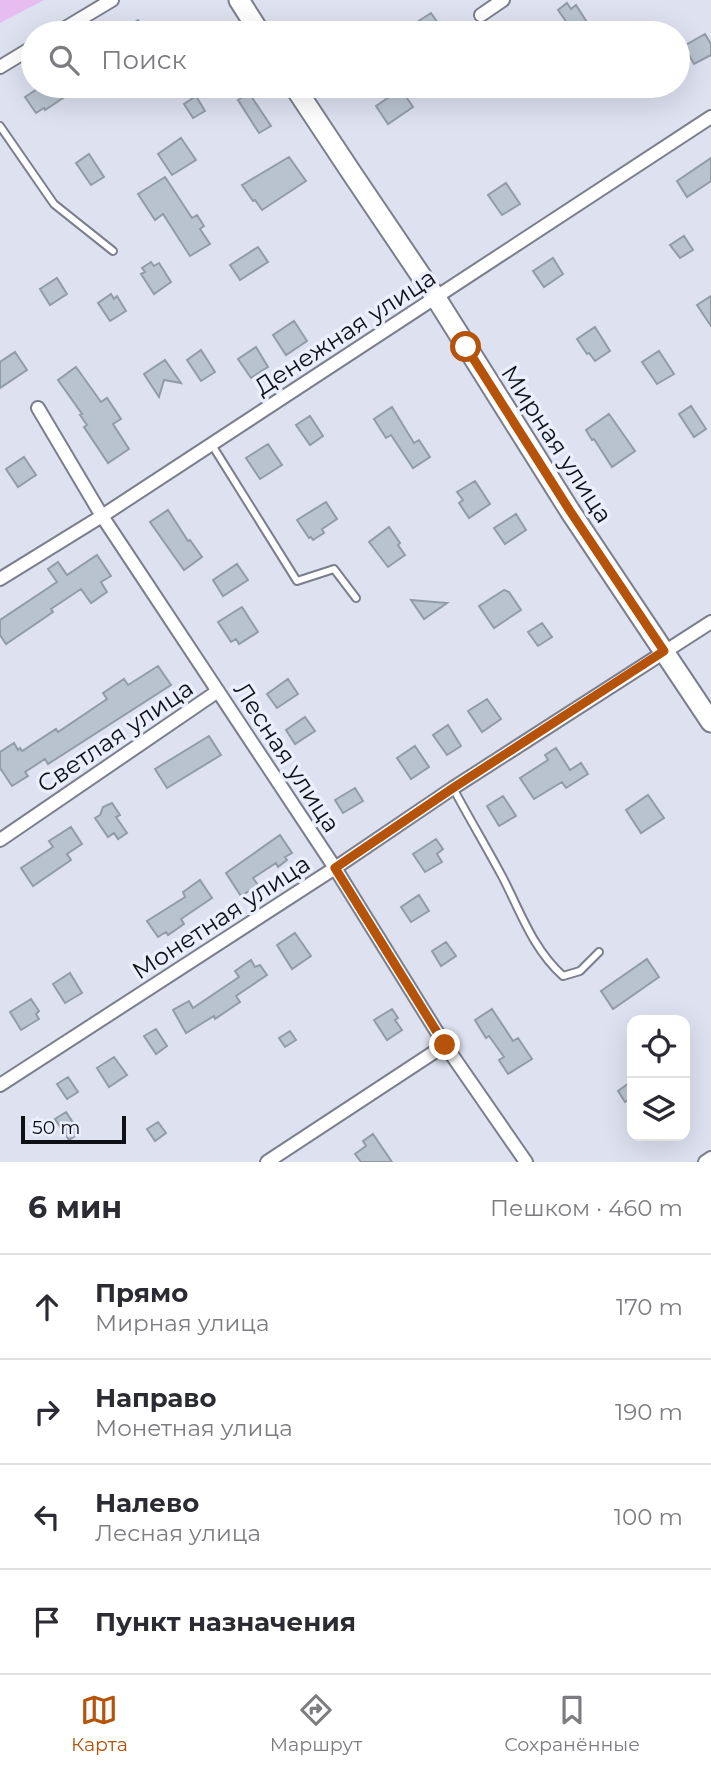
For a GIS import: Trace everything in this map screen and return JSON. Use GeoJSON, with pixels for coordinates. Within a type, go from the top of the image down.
{"type":"FeatureCollection","features":[{"type":"Feature","properties":{"kind":"street"},"geometry":{"type":"LineString","coordinates":[[77,21],[112,0]]}},
{"type":"Feature","properties":{"kind":"street"},"geometry":{"type":"LineString","coordinates":[[239,0],[252,21]]}},
{"type":"Feature","properties":{"kind":"street"},"geometry":{"type":"LineString","coordinates":[[481,15],[503,0]]}},
{"type":"Feature","properties":{"kind":"street"},"geometry":{"type":"LineString","coordinates":[[0,67],[21,54]]}},
{"type":"Feature","properties":{"kind":"street","name":"Мирная улица"},"geometry":{"type":"LineString","coordinates":[[302,98],[436,298],[570,511],[711,722]]}},
{"type":"Feature","properties":{"kind":"street","name":"Денежная улица"},"geometry":{"type":"LineString","coordinates":[[0,579],[212,445],[711,117]]}},
{"type":"Feature","properties":{"kind":"street","name":"Лесная улица"},"geometry":{"type":"LineString","coordinates":[[38,408],[102,516],[335,868],[445,1045],[526,1162]]}},
{"type":"Feature","properties":{"kind":"street","name":"Монетная улица"},"geometry":{"type":"LineString","coordinates":[[0,1086],[711,622]]}},
{"type":"Feature","properties":{"kind":"street","name":"Светлая улица"},"geometry":{"type":"LineString","coordinates":[[0,840],[218,691]]}},
{"type":"Feature","properties":{"kind":"street"},"geometry":{"type":"LineString","coordinates":[[267,1162],[445,1045]]}},
{"type":"Feature","properties":{"kind":"street"},"geometry":{"type":"LineString","coordinates":[[705,1162],[711,1158]]}},
{"type":"Feature","properties":{"kind":"lane"},"geometry":{"type":"LineString","coordinates":[[0,126],[54,204],[113,251]]}},
{"type":"Feature","properties":{"kind":"lane"},"geometry":{"type":"LineString","coordinates":[[212,445],[297,581],[334,569],[356,598]]}},
{"type":"Feature","properties":{"kind":"lane"},"geometry":{"type":"LineString","coordinates":[[453,788],[503,879],[534,943],[557,971],[563,976],[580,971],[599,952]]}},
{"type":"Feature","properties":{"kind":"shaded area"},"geometry":{"type":"Polygon","coordinates":[[[0,0],[44,0],[0,23],[0,0]]]}},
{"type":"Feature","properties":{"kind":"building"},"geometry":{"type":"Polygon","coordinates":[[[567,3],[571,9],[576,5],[586,21],[566,21],[558,10],[567,3]]]}},
{"type":"Feature","properties":{"kind":"building"},"geometry":{"type":"Polygon","coordinates":[[[431,13],[437,21],[419,21],[431,13]]]}},
{"type":"Feature","properties":{"kind":"building"},"geometry":{"type":"Polygon","coordinates":[[[705,34],[711,44],[711,55],[694,64],[690,57],[690,43],[705,34]]]}},
{"type":"Feature","properties":{"kind":"building"},"geometry":{"type":"Polygon","coordinates":[[[26,98],[63,98],[45,110],[44,108],[36,113],[26,98]]]}},
{"type":"Feature","properties":{"kind":"building"},"geometry":{"type":"Polygon","coordinates":[[[197,98],[205,111],[193,118],[184,104],[197,98]]]}},
{"type":"Feature","properties":{"kind":"building"},"geometry":{"type":"Polygon","coordinates":[[[252,98],[271,126],[259,133],[238,100],[252,98]]]}},
{"type":"Feature","properties":{"kind":"building"},"geometry":{"type":"Polygon","coordinates":[[[388,98],[407,98],[413,107],[388,124],[376,106],[388,98]]]}},
{"type":"Feature","properties":{"kind":"building"},"geometry":{"type":"Polygon","coordinates":[[[181,138],[196,160],[172,175],[158,154],[181,138]]]}},
{"type":"Feature","properties":{"kind":"building"},"geometry":{"type":"Polygon","coordinates":[[[89,154],[104,177],[91,185],[76,163],[89,154]]]}},
{"type":"Feature","properties":{"kind":"building"},"geometry":{"type":"Polygon","coordinates":[[[289,157],[306,181],[262,210],[242,185],[289,157]]]}},
{"type":"Feature","properties":{"kind":"building"},"geometry":{"type":"Polygon","coordinates":[[[711,158],[711,181],[687,197],[677,181],[711,158]]]}},
{"type":"Feature","properties":{"kind":"building"},"geometry":{"type":"Polygon","coordinates":[[[165,177],[192,218],[197,215],[204,226],[200,229],[210,244],[190,256],[163,214],[155,220],[138,194],[165,177]]]}},
{"type":"Feature","properties":{"kind":"building"},"geometry":{"type":"Polygon","coordinates":[[[506,183],[520,204],[502,215],[488,195],[506,183]]]}},
{"type":"Feature","properties":{"kind":"building"},"geometry":{"type":"Polygon","coordinates":[[[684,236],[693,250],[680,258],[670,245],[684,236]]]}},
{"type":"Feature","properties":{"kind":"building"},"geometry":{"type":"Polygon","coordinates":[[[258,247],[268,262],[240,280],[230,265],[258,247]]]}},
{"type":"Feature","properties":{"kind":"building"},"geometry":{"type":"Polygon","coordinates":[[[553,258],[563,274],[544,287],[533,271],[553,258]]]}},
{"type":"Feature","properties":{"kind":"building"},"geometry":{"type":"Polygon","coordinates":[[[151,262],[154,266],[159,263],[171,282],[154,294],[141,274],[145,272],[142,268],[151,262]]]}},
{"type":"Feature","properties":{"kind":"building"},"geometry":{"type":"Polygon","coordinates":[[[57,278],[67,294],[50,305],[40,289],[57,278]]]}},
{"type":"Feature","properties":{"kind":"building"},"geometry":{"type":"Polygon","coordinates":[[[111,294],[114,299],[117,296],[126,311],[110,321],[98,303],[111,294]]]}},
{"type":"Feature","properties":{"kind":"building"},"geometry":{"type":"Polygon","coordinates":[[[711,296],[711,326],[697,305],[711,296]]]}},
{"type":"Feature","properties":{"kind":"building"},"geometry":{"type":"Polygon","coordinates":[[[294,321],[307,341],[286,355],[273,335],[294,321]]]}},
{"type":"Feature","properties":{"kind":"building"},"geometry":{"type":"Polygon","coordinates":[[[595,327],[610,351],[595,361],[577,339],[595,327]]]}},
{"type":"Feature","properties":{"kind":"building"},"geometry":{"type":"Polygon","coordinates":[[[256,347],[268,367],[251,378],[238,359],[256,347]]]}},
{"type":"Feature","properties":{"kind":"building"},"geometry":{"type":"Polygon","coordinates":[[[201,350],[215,372],[201,381],[187,360],[201,350]]]}},
{"type":"Feature","properties":{"kind":"building"},"geometry":{"type":"Polygon","coordinates":[[[659,351],[674,374],[657,384],[642,362],[659,351]]]}},
{"type":"Feature","properties":{"kind":"building"},"geometry":{"type":"Polygon","coordinates":[[[15,352],[27,370],[0,388],[0,362],[15,352]]]}},
{"type":"Feature","properties":{"kind":"building"},"geometry":{"type":"Polygon","coordinates":[[[165,360],[181,383],[164,380],[159,397],[144,374],[165,360]]]}},
{"type":"Feature","properties":{"kind":"building"},"geometry":{"type":"Polygon","coordinates":[[[76,367],[101,402],[107,398],[121,419],[113,424],[129,449],[108,463],[84,427],[87,425],[80,415],[82,414],[58,380],[76,367]]]}},
{"type":"Feature","properties":{"kind":"building"},"geometry":{"type":"Polygon","coordinates":[[[691,406],[706,429],[694,437],[679,414],[691,406]]]}},
{"type":"Feature","properties":{"kind":"building"},"geometry":{"type":"Polygon","coordinates":[[[392,407],[414,443],[419,440],[430,457],[413,468],[391,435],[386,438],[374,419],[392,407]]]}},
{"type":"Feature","properties":{"kind":"building"},"geometry":{"type":"Polygon","coordinates":[[[609,414],[635,451],[612,467],[586,430],[609,414]]]}},
{"type":"Feature","properties":{"kind":"building"},"geometry":{"type":"Polygon","coordinates":[[[310,416],[323,436],[310,445],[296,425],[310,416]]]}},
{"type":"Feature","properties":{"kind":"building"},"geometry":{"type":"Polygon","coordinates":[[[268,444],[282,465],[260,479],[246,458],[268,444]]]}},
{"type":"Feature","properties":{"kind":"building"},"geometry":{"type":"Polygon","coordinates":[[[24,457],[36,475],[18,487],[6,469],[24,457]]]}},
{"type":"Feature","properties":{"kind":"building"},"geometry":{"type":"Polygon","coordinates":[[[475,481],[490,504],[469,518],[459,503],[463,500],[457,492],[475,481]]]}},
{"type":"Feature","properties":{"kind":"building"},"geometry":{"type":"Polygon","coordinates":[[[326,502],[337,519],[322,529],[324,533],[313,540],[297,520],[326,502]]]}},
{"type":"Feature","properties":{"kind":"building"},"geometry":{"type":"Polygon","coordinates":[[[168,510],[202,557],[184,570],[150,522],[168,510]]]}},
{"type":"Feature","properties":{"kind":"building"},"geometry":{"type":"Polygon","coordinates":[[[516,514],[526,530],[505,544],[494,528],[516,514]]]}},
{"type":"Feature","properties":{"kind":"building"},"geometry":{"type":"Polygon","coordinates":[[[389,527],[405,555],[388,567],[369,542],[389,527]]]}},
{"type":"Feature","properties":{"kind":"building"},"geometry":{"type":"Polygon","coordinates":[[[97,555],[111,576],[101,582],[107,592],[91,603],[81,589],[6,644],[0,635],[0,620],[57,582],[48,569],[58,562],[67,575],[97,555]]]}},
{"type":"Feature","properties":{"kind":"building"},"geometry":{"type":"Polygon","coordinates":[[[237,564],[248,580],[223,596],[213,580],[237,564]]]}},
{"type":"Feature","properties":{"kind":"building"},"geometry":{"type":"Polygon","coordinates":[[[504,590],[509,592],[521,610],[494,628],[479,606],[504,590]]]}},
{"type":"Feature","properties":{"kind":"building"},"geometry":{"type":"Polygon","coordinates":[[[411,600],[447,603],[424,619],[411,600]]]}},
{"type":"Feature","properties":{"kind":"building"},"geometry":{"type":"Polygon","coordinates":[[[242,607],[258,632],[239,644],[236,639],[231,642],[218,622],[242,607]]]}},
{"type":"Feature","properties":{"kind":"building"},"geometry":{"type":"Polygon","coordinates":[[[542,623],[552,637],[538,646],[528,632],[542,623]]]}},
{"type":"Feature","properties":{"kind":"building"},"geometry":{"type":"Polygon","coordinates":[[[158,666],[171,685],[48,764],[45,759],[25,772],[28,776],[12,786],[0,768],[0,752],[14,743],[18,750],[20,748],[22,751],[56,729],[58,732],[107,699],[103,693],[124,679],[128,685],[158,666]]]}},
{"type":"Feature","properties":{"kind":"building"},"geometry":{"type":"Polygon","coordinates":[[[288,679],[298,694],[277,708],[267,694],[288,679]]]}},
{"type":"Feature","properties":{"kind":"building"},"geometry":{"type":"Polygon","coordinates":[[[487,699],[501,719],[482,732],[468,711],[487,699]]]}},
{"type":"Feature","properties":{"kind":"building"},"geometry":{"type":"Polygon","coordinates":[[[305,717],[315,731],[295,744],[286,730],[305,717]]]}},
{"type":"Feature","properties":{"kind":"building"},"geometry":{"type":"Polygon","coordinates":[[[448,725],[461,746],[447,755],[433,735],[448,725]]]}},
{"type":"Feature","properties":{"kind":"building"},"geometry":{"type":"Polygon","coordinates":[[[209,736],[221,755],[167,788],[155,769],[209,736]]]}},
{"type":"Feature","properties":{"kind":"building"},"geometry":{"type":"Polygon","coordinates":[[[415,746],[429,767],[411,779],[397,758],[415,746]]]}},
{"type":"Feature","properties":{"kind":"building"},"geometry":{"type":"Polygon","coordinates":[[[556,748],[570,770],[581,763],[588,774],[566,788],[562,782],[534,799],[520,778],[548,760],[545,755],[556,748]]]}},
{"type":"Feature","properties":{"kind":"building"},"geometry":{"type":"Polygon","coordinates":[[[355,788],[363,801],[343,813],[335,800],[355,788]]]}},
{"type":"Feature","properties":{"kind":"building"},"geometry":{"type":"Polygon","coordinates":[[[648,795],[664,818],[641,833],[626,810],[648,795]]]}},
{"type":"Feature","properties":{"kind":"building"},"geometry":{"type":"Polygon","coordinates":[[[503,796],[516,816],[499,826],[487,806],[503,796]]]}},
{"type":"Feature","properties":{"kind":"building"},"geometry":{"type":"Polygon","coordinates":[[[112,803],[120,815],[116,817],[127,833],[118,839],[114,833],[108,837],[95,818],[100,815],[103,807],[112,803]]]}},
{"type":"Feature","properties":{"kind":"building"},"geometry":{"type":"Polygon","coordinates":[[[71,827],[82,844],[67,854],[71,860],[33,886],[21,868],[53,847],[49,841],[71,827]]]}},
{"type":"Feature","properties":{"kind":"building"},"geometry":{"type":"Polygon","coordinates":[[[280,835],[292,853],[285,857],[287,860],[278,867],[276,863],[253,878],[258,885],[241,896],[226,873],[280,835]]]}},
{"type":"Feature","properties":{"kind":"building"},"geometry":{"type":"Polygon","coordinates":[[[436,839],[443,849],[437,854],[442,862],[425,872],[413,854],[436,839]]]}},
{"type":"Feature","properties":{"kind":"building"},"geometry":{"type":"Polygon","coordinates":[[[200,880],[212,898],[181,919],[184,924],[168,935],[166,932],[158,937],[147,921],[185,897],[183,892],[200,880]]]}},
{"type":"Feature","properties":{"kind":"building"},"geometry":{"type":"Polygon","coordinates":[[[419,895],[429,911],[411,922],[401,907],[419,895]]]}},
{"type":"Feature","properties":{"kind":"building"},"geometry":{"type":"Polygon","coordinates":[[[295,933],[311,956],[292,969],[277,945],[295,933]]]}},
{"type":"Feature","properties":{"kind":"building"},"geometry":{"type":"Polygon","coordinates":[[[446,942],[456,956],[441,966],[432,951],[446,942]]]}},
{"type":"Feature","properties":{"kind":"building"},"geometry":{"type":"Polygon","coordinates":[[[647,959],[659,977],[613,1009],[601,991],[647,959]]]}},
{"type":"Feature","properties":{"kind":"building"},"geometry":{"type":"Polygon","coordinates":[[[251,960],[255,967],[260,965],[267,975],[236,996],[240,1002],[215,1019],[214,1016],[186,1033],[173,1010],[189,1001],[193,1008],[239,977],[235,971],[251,960]]]}},
{"type":"Feature","properties":{"kind":"building"},"geometry":{"type":"Polygon","coordinates":[[[70,973],[82,993],[65,1003],[53,984],[70,973]]]}},
{"type":"Feature","properties":{"kind":"building"},"geometry":{"type":"Polygon","coordinates":[[[31,999],[39,1011],[36,1014],[39,1019],[21,1030],[10,1012],[31,999]]]}},
{"type":"Feature","properties":{"kind":"building"},"geometry":{"type":"Polygon","coordinates":[[[392,1009],[402,1030],[387,1040],[374,1020],[392,1009]]]}},
{"type":"Feature","properties":{"kind":"building"},"geometry":{"type":"Polygon","coordinates":[[[492,1009],[513,1041],[518,1038],[532,1059],[508,1074],[499,1060],[504,1057],[489,1036],[486,1038],[475,1020],[492,1009]]]}},
{"type":"Feature","properties":{"kind":"building"},"geometry":{"type":"Polygon","coordinates":[[[156,1029],[167,1046],[156,1054],[144,1036],[156,1029]]]}},
{"type":"Feature","properties":{"kind":"building"},"geometry":{"type":"Polygon","coordinates":[[[290,1031],[296,1040],[285,1047],[279,1038],[290,1031]]]}},
{"type":"Feature","properties":{"kind":"building"},"geometry":{"type":"Polygon","coordinates":[[[114,1057],[127,1075],[109,1087],[97,1068],[114,1057]]]}},
{"type":"Feature","properties":{"kind":"building"},"geometry":{"type":"Polygon","coordinates":[[[68,1077],[78,1092],[67,1099],[57,1084],[68,1077]]]}},
{"type":"Feature","properties":{"kind":"building"},"geometry":{"type":"Polygon","coordinates":[[[627,1085],[627,1101],[625,1102],[618,1091],[627,1085]]]}},
{"type":"Feature","properties":{"kind":"building"},"geometry":{"type":"Polygon","coordinates":[[[66,1112],[80,1133],[69,1140],[55,1119],[66,1112]]]}},
{"type":"Feature","properties":{"kind":"building"},"geometry":{"type":"Polygon","coordinates":[[[158,1122],[166,1133],[155,1141],[147,1129],[158,1122]]]}},
{"type":"Feature","properties":{"kind":"building"},"geometry":{"type":"Polygon","coordinates":[[[373,1134],[392,1162],[361,1162],[355,1154],[366,1146],[363,1141],[373,1134]]]}},
{"type":"Feature","properties":{"kind":"route"},"geometry":{"type":"LineString","coordinates":[[445,1045],[335,868],[664,651],[570,511],[466,347]]}}]}
